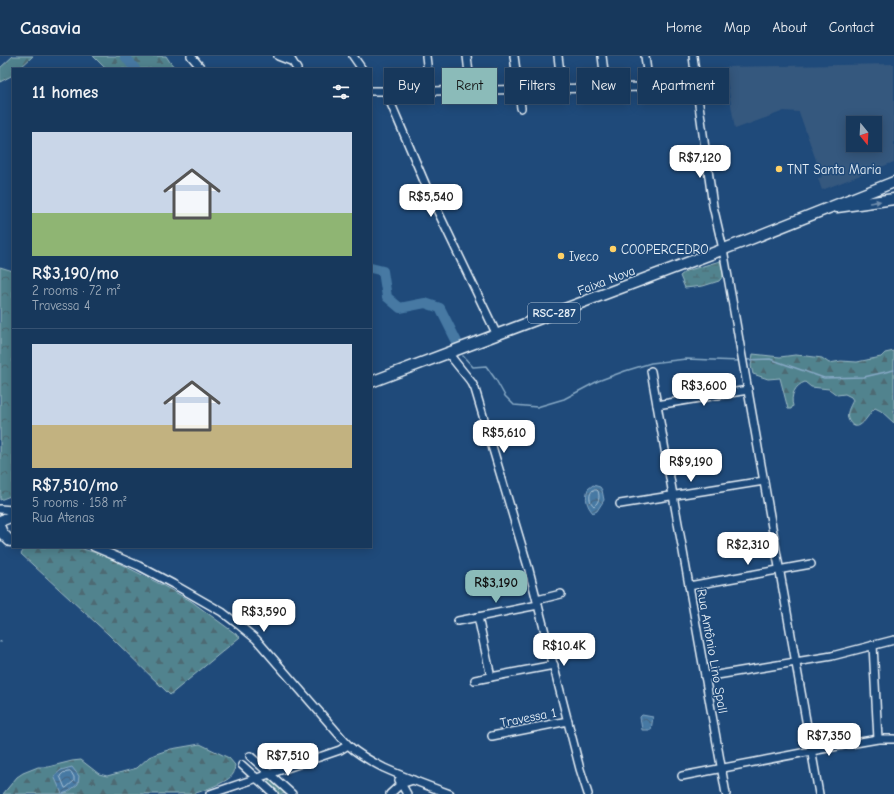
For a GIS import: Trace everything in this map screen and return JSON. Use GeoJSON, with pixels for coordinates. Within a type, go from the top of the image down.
{"type":"FeatureCollection","features":[{"type":"Feature","properties":{"kind":"highway","name":"Faixa Nova"},"geometry":{"type":"LineString","coordinates":[[372,382],[723,249],[894,182]]}},
{"type":"Feature","properties":{"kind":"highway","name":"Faixa Nova"},"geometry":{"type":"LineString","coordinates":[[828,208],[894,199]]}},
{"type":"Feature","properties":{"kind":"highway"},"geometry":{"type":"LineString","coordinates":[[0,521],[12,516]]}},
{"type":"Feature","properties":{"kind":"highway"},"geometry":{"type":"LineString","coordinates":[[0,528],[2,533],[12,540]]}},
{"type":"Feature","properties":{"kind":"highway"},"geometry":{"type":"LineString","coordinates":[[0,543],[12,540]]}},
{"type":"Feature","properties":{"kind":"street"},"geometry":{"type":"LineString","coordinates":[[191,56],[201,68]]}},
{"type":"Feature","properties":{"kind":"street"},"geometry":{"type":"LineString","coordinates":[[278,56],[290,58],[296,68]]}},
{"type":"Feature","properties":{"kind":"street"},"geometry":{"type":"LineString","coordinates":[[353,56],[361,68]]}},
{"type":"Feature","properties":{"kind":"street"},"geometry":{"type":"LineString","coordinates":[[426,56],[427,68]]}},
{"type":"Feature","properties":{"kind":"street"},"geometry":{"type":"LineString","coordinates":[[468,56],[469,68]]}},
{"type":"Feature","properties":{"kind":"street"},"geometry":{"type":"LineString","coordinates":[[514,56],[515,68]]}},
{"type":"Feature","properties":{"kind":"street"},"geometry":{"type":"LineString","coordinates":[[558,56],[559,68]]}},
{"type":"Feature","properties":{"kind":"street"},"geometry":{"type":"LineString","coordinates":[[602,56],[604,68]]}},
{"type":"Feature","properties":{"kind":"street"},"geometry":{"type":"LineString","coordinates":[[645,56],[647,68]]}},
{"type":"Feature","properties":{"kind":"street"},"geometry":{"type":"LineString","coordinates":[[693,56],[694,68]]}},
{"type":"Feature","properties":{"kind":"street"},"geometry":{"type":"LineString","coordinates":[[374,91],[384,92]]}},
{"type":"Feature","properties":{"kind":"street"},"geometry":{"type":"LineString","coordinates":[[391,104],[430,195],[497,335]]}},
{"type":"Feature","properties":{"kind":"street"},"geometry":{"type":"LineString","coordinates":[[520,104],[520,108]]}},
{"type":"Feature","properties":{"kind":"street"},"geometry":{"type":"LineString","coordinates":[[699,104],[713,206],[723,249],[819,794]]}},
{"type":"Feature","properties":{"kind":"street"},"geometry":{"type":"LineString","coordinates":[[448,353],[472,383],[475,389],[527,563],[588,794]]}},
{"type":"Feature","properties":{"kind":"street","name":"Rua Antônio Lino Spall"},"geometry":{"type":"LineString","coordinates":[[651,371],[726,794]]}},
{"type":"Feature","properties":{"kind":"street"},"geometry":{"type":"LineString","coordinates":[[657,405],[748,390]]}},
{"type":"Feature","properties":{"kind":"street"},"geometry":{"type":"LineString","coordinates":[[620,504],[764,481]]}},
{"type":"Feature","properties":{"kind":"street"},"geometry":{"type":"LineString","coordinates":[[0,509],[12,510]]}},
{"type":"Feature","properties":{"kind":"street"},"geometry":{"type":"LineString","coordinates":[[96,548],[139,566],[222,612],[244,628],[256,639],[356,753],[396,773],[450,794]]}},
{"type":"Feature","properties":{"kind":"street"},"geometry":{"type":"LineString","coordinates":[[689,586],[810,564]]}},
{"type":"Feature","properties":{"kind":"street"},"geometry":{"type":"LineString","coordinates":[[458,621],[538,603],[561,594]]}},
{"type":"Feature","properties":{"kind":"street"},"geometry":{"type":"LineString","coordinates":[[478,617],[491,677]]}},
{"type":"Feature","properties":{"kind":"street"},"geometry":{"type":"LineString","coordinates":[[706,677],[832,656],[894,640]]}},
{"type":"Feature","properties":{"kind":"street"},"geometry":{"type":"LineString","coordinates":[[873,645],[878,739]]}},
{"type":"Feature","properties":{"kind":"street"},"geometry":{"type":"LineString","coordinates":[[475,680],[554,665]]}},
{"type":"Feature","properties":{"kind":"street","name":"Travessa 1"},"geometry":{"type":"LineString","coordinates":[[492,736],[568,721]]}},
{"type":"Feature","properties":{"kind":"street"},"geometry":{"type":"LineString","coordinates":[[682,776],[878,739],[894,739]]}},
{"type":"Feature","properties":{"kind":"street"},"geometry":{"type":"LineString","coordinates":[[210,794],[340,750],[348,745]]}},
{"type":"Feature","properties":{"kind":"street"},"geometry":{"type":"LineString","coordinates":[[250,756],[292,794]]}},
{"type":"Feature","properties":{"kind":"street"},"geometry":{"type":"LineString","coordinates":[[242,765],[274,794]]}},
{"type":"Feature","properties":{"kind":"street"},"geometry":{"type":"LineString","coordinates":[[396,773],[407,794]]}},
{"type":"Feature","properties":{"kind":"street"},"geometry":{"type":"LineString","coordinates":[[390,794],[401,784],[413,780]]}},
{"type":"Feature","properties":{"kind":"shaded area"},"geometry":{"type":"Polygon","coordinates":[[[894,64],[894,162],[822,190],[818,178],[822,177],[799,112],[784,111],[735,129],[729,92],[729,68],[725,68],[894,64]]]}},
{"type":"Feature","properties":{"kind":"green space"},"geometry":{"type":"Polygon","coordinates":[[[13,56],[33,56],[20,68],[12,68],[12,76],[0,82],[0,68],[13,56]]]}},
{"type":"Feature","properties":{"kind":"green space"},"geometry":{"type":"Polygon","coordinates":[[[93,56],[166,56],[175,68],[105,68],[93,56]]]}},
{"type":"Feature","properties":{"kind":"green space"},"geometry":{"type":"Polygon","coordinates":[[[720,261],[723,266],[724,275],[719,281],[703,286],[685,288],[680,276],[686,271],[720,261]]]}},
{"type":"Feature","properties":{"kind":"green space"},"geometry":{"type":"Polygon","coordinates":[[[0,267],[12,271],[12,495],[0,500],[0,267]]]}},
{"type":"Feature","properties":{"kind":"green space"},"geometry":{"type":"Polygon","coordinates":[[[894,351],[894,423],[881,411],[875,408],[864,422],[860,425],[853,425],[848,418],[848,410],[853,400],[851,397],[845,394],[837,395],[829,389],[811,387],[805,382],[801,383],[794,391],[792,398],[793,406],[791,409],[788,409],[780,378],[768,379],[753,374],[751,366],[753,354],[780,357],[795,355],[807,356],[822,358],[829,363],[841,361],[857,362],[881,357],[885,353],[894,351]]]}},
{"type":"Feature","properties":{"kind":"green space"},"geometry":{"type":"Polygon","coordinates":[[[25,548],[79,548],[103,555],[191,601],[240,637],[170,695],[108,634],[21,554],[25,548]]]}},
{"type":"Feature","properties":{"kind":"green space"},"geometry":{"type":"Polygon","coordinates":[[[200,744],[229,758],[235,765],[234,773],[231,777],[215,786],[193,794],[3,794],[17,777],[38,767],[48,767],[81,760],[99,774],[107,776],[137,768],[149,757],[156,754],[171,749],[200,744]]]}},
{"type":"Feature","properties":{"kind":"green space"},"geometry":{"type":"Polygon","coordinates":[[[269,779],[271,779],[287,794],[277,794],[267,785],[269,779]]]}},
{"type":"Feature","properties":{"kind":"water"},"geometry":{"type":"Polygon","coordinates":[[[593,485],[600,487],[604,500],[597,511],[593,513],[586,498],[588,489],[593,485]]]}},
{"type":"Feature","properties":{"kind":"water"},"geometry":{"type":"Polygon","coordinates":[[[642,715],[653,717],[651,730],[642,730],[640,717],[642,715]]]}},
{"type":"Feature","properties":{"kind":"water"},"geometry":{"type":"Polygon","coordinates":[[[72,767],[79,776],[78,784],[68,792],[62,794],[54,776],[61,770],[72,767]]]}},
{"type":"Feature","properties":{"kind":"waterway"},"geometry":{"type":"LineString","coordinates":[[125,56],[134,68]]}},
{"type":"Feature","properties":{"kind":"waterway"},"geometry":{"type":"LineString","coordinates":[[372,268],[383,271],[387,297],[400,308],[425,303],[440,308],[457,342]]}},
{"type":"Feature","properties":{"kind":"waterway"},"geometry":{"type":"LineString","coordinates":[[463,356],[473,367],[486,366],[505,396],[514,405],[537,407],[564,399],[598,381],[651,363],[686,359],[740,361]]}},
{"type":"Feature","properties":{"kind":"waterway"},"geometry":{"type":"LineString","coordinates":[[746,360],[770,359],[824,378],[864,377],[894,370]]}},
{"type":"Feature","properties":{"kind":"place","name":"TNT Santa Maria"},"geometry":{"type":"Point","coordinates":[779,169]}},
{"type":"Feature","properties":{"kind":"place","name":"COOPERCEDRO"},"geometry":{"type":"Point","coordinates":[613,249]}},
{"type":"Feature","properties":{"kind":"place","name":"Iveco"},"geometry":{"type":"Point","coordinates":[561,256]}}]}
